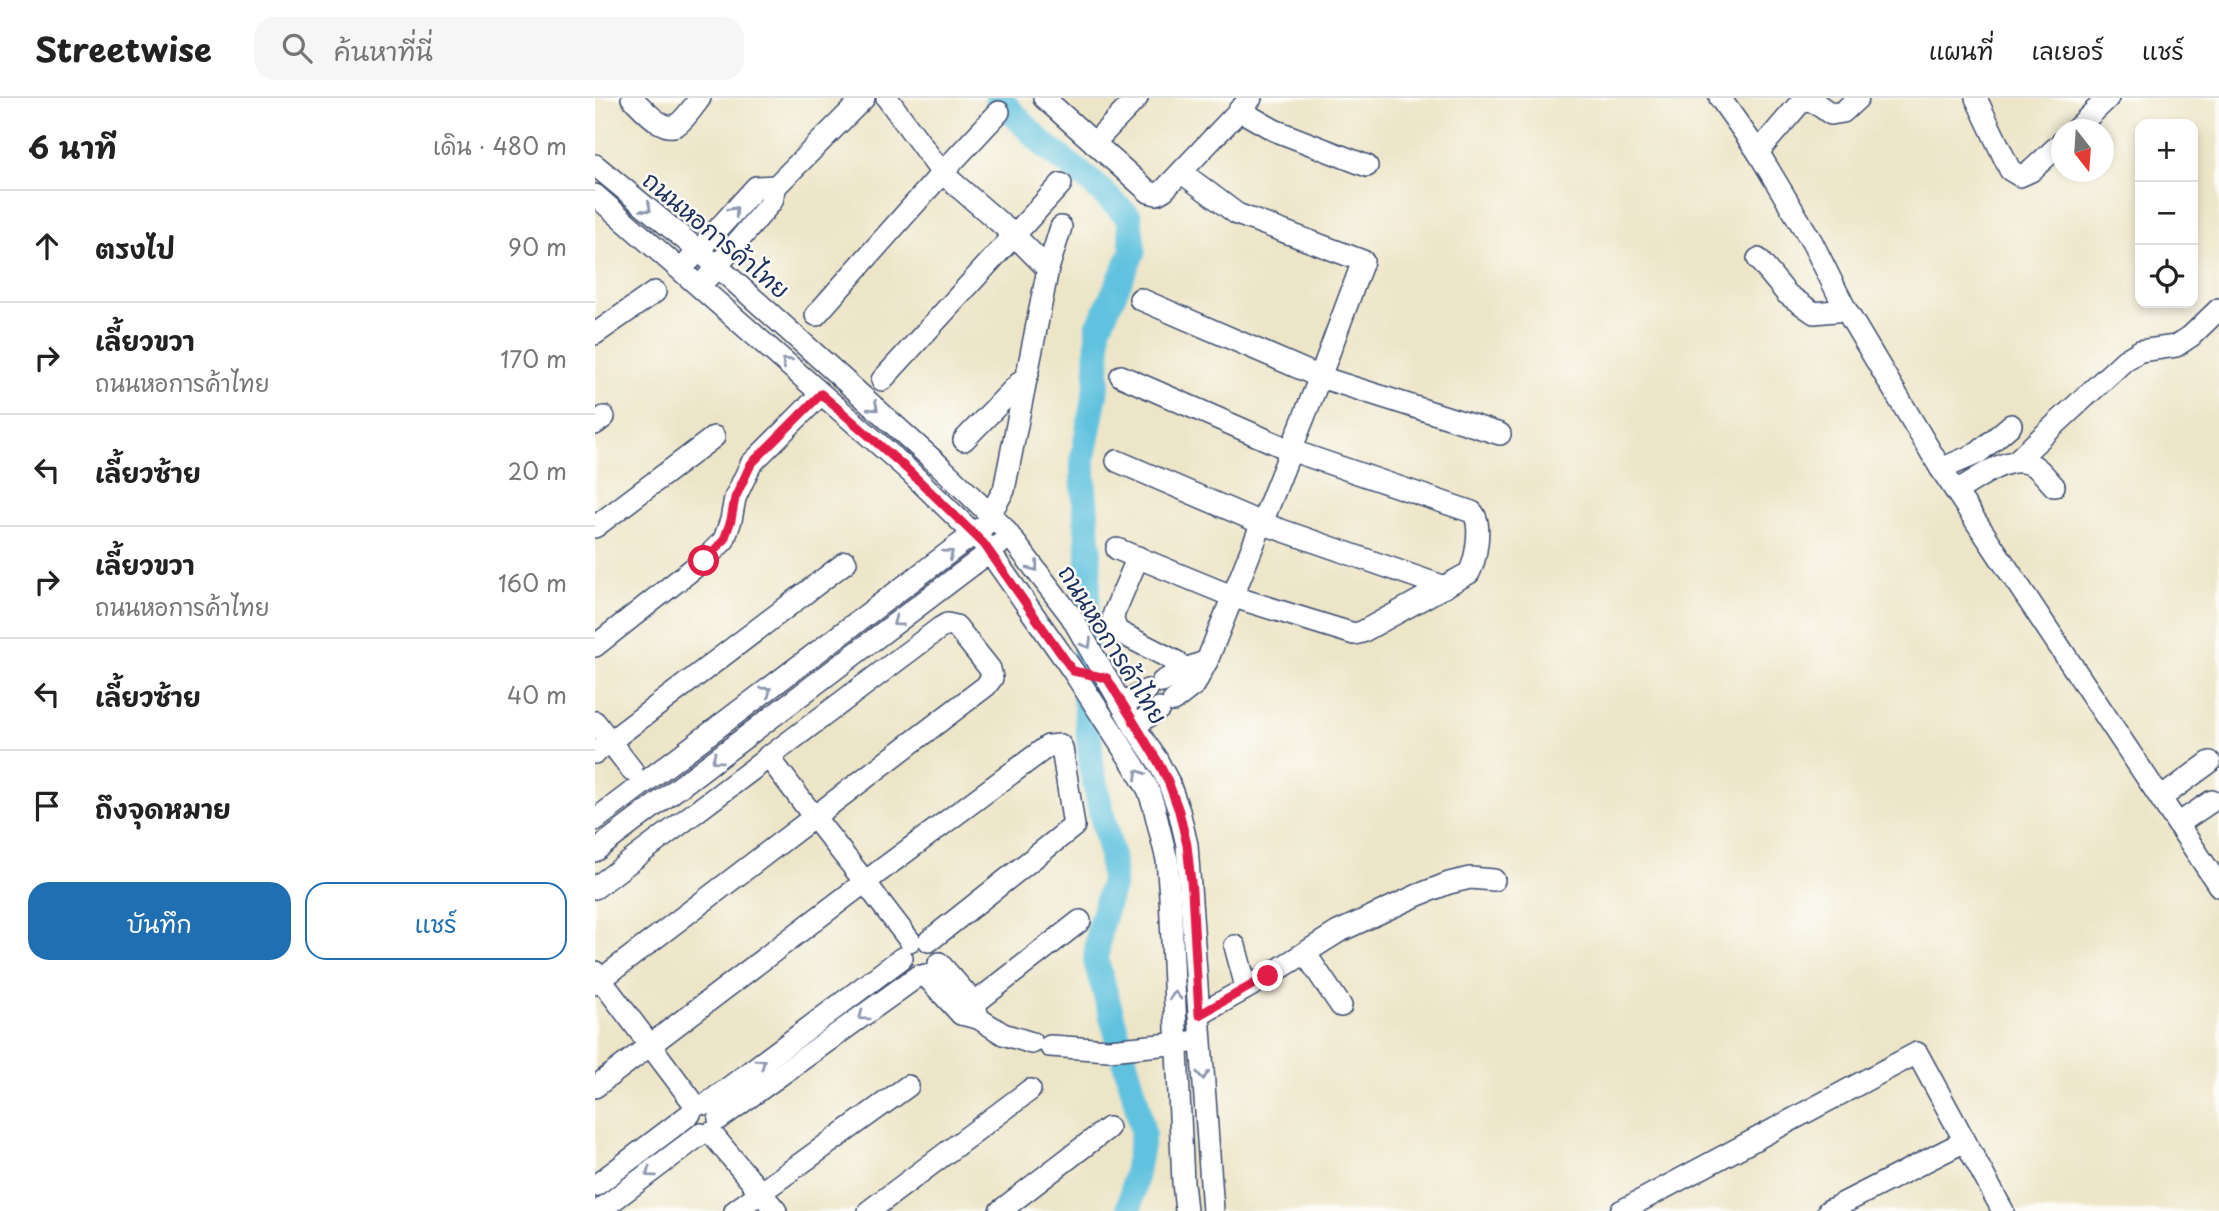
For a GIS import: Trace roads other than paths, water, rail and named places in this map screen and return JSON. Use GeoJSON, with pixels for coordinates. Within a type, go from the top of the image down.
{"type":"FeatureCollection","features":[{"type":"Feature","properties":{"kind":"street"},"geometry":{"type":"LineString","coordinates":[[632,98],[661,124],[670,127],[677,124],[701,98]]}},
{"type":"Feature","properties":{"kind":"street"},"geometry":{"type":"LineString","coordinates":[[700,286],[772,201],[776,186],[864,98]]}},
{"type":"Feature","properties":{"kind":"street"},"geometry":{"type":"LineString","coordinates":[[887,98],[942,173],[1014,235],[1048,269]]}},
{"type":"Feature","properties":{"kind":"street"},"geometry":{"type":"LineString","coordinates":[[1044,98],[1149,192],[1157,194],[1164,190],[1245,104],[1274,130],[1367,166]]}},
{"type":"Feature","properties":{"kind":"street"},"geometry":{"type":"LineString","coordinates":[[1094,143],[1137,98]]}},
{"type":"Feature","properties":{"kind":"street"},"geometry":{"type":"LineString","coordinates":[[1720,98],[1758,152],[1812,243],[1846,310],[1941,469],[2219,886]]}},
{"type":"Feature","properties":{"kind":"street"},"geometry":{"type":"LineString","coordinates":[[1758,152],[1801,102],[1813,101],[1831,114],[1843,112],[1858,98]]}},
{"type":"Feature","properties":{"kind":"street"},"geometry":{"type":"LineString","coordinates":[[1976,98],[2010,170],[2020,176],[2031,171],[2051,152]]}},
{"type":"Feature","properties":{"kind":"street"},"geometry":{"type":"LineString","coordinates":[[2086,119],[2108,98]]}},
{"type":"Feature","properties":{"kind":"street"},"geometry":{"type":"LineString","coordinates":[[816,315],[999,112]]}},
{"type":"Feature","properties":{"kind":"street","name":"ถนนหอการค้าไทย"},"geometry":{"type":"LineString","coordinates":[[595,165],[717,266],[992,516],[1071,616],[1106,675],[1168,781],[1187,845],[1213,1211]]}},
{"type":"Feature","properties":{"kind":"street"},"geometry":{"type":"LineString","coordinates":[[1134,726],[1166,705],[1207,662],[1363,261],[1237,214],[1181,172]]}},
{"type":"Feature","properties":{"kind":"street"},"geometry":{"type":"LineString","coordinates":[[883,380],[1061,184]]}},
{"type":"Feature","properties":{"kind":"street"},"geometry":{"type":"LineString","coordinates":[[681,270],[756,187],[776,186]]}},
{"type":"Feature","properties":{"kind":"street","name":"ถนนหอการค้าไทย"},"geometry":{"type":"LineString","coordinates":[[595,195],[907,469],[975,535],[990,552],[1076,676],[1148,789],[1162,838],[1170,896],[1187,1211]]}},
{"type":"Feature","properties":{"kind":"street"},"geometry":{"type":"LineString","coordinates":[[595,820],[975,535],[992,516],[1004,490],[1048,269],[1061,227]]}},
{"type":"Feature","properties":{"kind":"street"},"geometry":{"type":"LineString","coordinates":[[1758,259],[1787,294],[1814,313],[1846,310]]}},
{"type":"Feature","properties":{"kind":"street"},"geometry":{"type":"LineString","coordinates":[[595,334],[655,292]]}},
{"type":"Feature","properties":{"kind":"street"},"geometry":{"type":"LineString","coordinates":[[1140,299],[1320,377],[1500,434]]}},
{"type":"Feature","properties":{"kind":"street"},"geometry":{"type":"LineString","coordinates":[[2016,461],[2125,359],[2140,351],[2176,346],[2191,337],[2219,309]]}},
{"type":"Feature","properties":{"kind":"street"},"geometry":{"type":"LineString","coordinates":[[964,440],[1028,373]]}},
{"type":"Feature","properties":{"kind":"street"},"geometry":{"type":"LineString","coordinates":[[1117,549],[1234,597],[1354,634],[1469,573],[1473,567],[1479,526],[1477,517],[1472,512],[1290,450],[1121,376]]}},
{"type":"Feature","properties":{"kind":"street"},"geometry":{"type":"LineString","coordinates":[[598,636],[704,561],[724,540],[735,498],[751,464],[821,394]]}},
{"type":"Feature","properties":{"kind":"street"},"geometry":{"type":"LineString","coordinates":[[1941,469],[1978,453],[2011,425]]}},
{"type":"Feature","properties":{"kind":"street"},"geometry":{"type":"LineString","coordinates":[[595,527],[715,437]]}},
{"type":"Feature","properties":{"kind":"street"},"geometry":{"type":"LineString","coordinates":[[1117,461],[1261,523],[1445,587]]}},
{"type":"Feature","properties":{"kind":"street"},"geometry":{"type":"LineString","coordinates":[[1956,491],[2016,461],[2037,467],[2054,486]]}},
{"type":"Feature","properties":{"kind":"street"},"geometry":{"type":"LineString","coordinates":[[595,851],[1010,536]]}},
{"type":"Feature","properties":{"kind":"street"},"geometry":{"type":"LineString","coordinates":[[1138,557],[1114,613],[1115,627],[1117,631],[1170,657],[1190,677]]}},
{"type":"Feature","properties":{"kind":"street"},"geometry":{"type":"LineString","coordinates":[[602,747],[846,562]]}},
{"type":"Feature","properties":{"kind":"street"},"geometry":{"type":"LineString","coordinates":[[922,574],[938,591]]}},
{"type":"Feature","properties":{"kind":"street"},"geometry":{"type":"LineString","coordinates":[[595,888],[947,624],[956,626],[990,669],[992,678],[986,686],[597,979],[776,1211]]}},
{"type":"Feature","properties":{"kind":"street"},"geometry":{"type":"LineString","coordinates":[[1076,676],[1106,675]]}},
{"type":"Feature","properties":{"kind":"street"},"geometry":{"type":"LineString","coordinates":[[1122,705],[1155,686],[1190,677]]}},
{"type":"Feature","properties":{"kind":"street"},"geometry":{"type":"LineString","coordinates":[[595,722],[602,747],[632,771]]}},
{"type":"Feature","properties":{"kind":"street"},"geometry":{"type":"LineString","coordinates":[[595,1087],[1048,746],[1060,745],[1074,826],[914,947],[704,1119],[599,1211]]}},
{"type":"Feature","properties":{"kind":"street"},"geometry":{"type":"LineString","coordinates":[[595,1186],[704,1119],[927,971],[938,950],[914,947],[768,756]]}},
{"type":"Feature","properties":{"kind":"street"},"geometry":{"type":"LineString","coordinates":[[2161,798],[2210,762]]}},
{"type":"Feature","properties":{"kind":"street"},"geometry":{"type":"LineString","coordinates":[[2178,824],[2212,800]]}},
{"type":"Feature","properties":{"kind":"street"},"geometry":{"type":"LineString","coordinates":[[1199,1015],[1338,932],[1418,895],[1470,878],[1494,880]]}},
{"type":"Feature","properties":{"kind":"street"},"geometry":{"type":"LineString","coordinates":[[971,1012],[1080,921]]}},
{"type":"Feature","properties":{"kind":"street"},"geometry":{"type":"LineString","coordinates":[[1235,946],[1246,987]]}},
{"type":"Feature","properties":{"kind":"street"},"geometry":{"type":"LineString","coordinates":[[914,947],[907,970],[927,971],[971,1012],[1003,1034],[1041,1045],[1109,1050],[1200,1041]]}},
{"type":"Feature","properties":{"kind":"street"},"geometry":{"type":"LineString","coordinates":[[1305,953],[1341,1006]]}},
{"type":"Feature","properties":{"kind":"street"},"geometry":{"type":"LineString","coordinates":[[1621,1211],[1917,1052],[2003,1211]]}},
{"type":"Feature","properties":{"kind":"street"},"geometry":{"type":"LineString","coordinates":[[735,1211],[908,1086]]}},
{"type":"Feature","properties":{"kind":"street"},"geometry":{"type":"LineString","coordinates":[[869,1211],[1030,1090]]}},
{"type":"Feature","properties":{"kind":"street"},"geometry":{"type":"LineString","coordinates":[[1000,1211],[1108,1128]]}},
{"type":"Feature","properties":{"kind":"street"},"geometry":{"type":"LineString","coordinates":[[1828,1211],[1965,1140]]}},
{"type":"Feature","properties":{"kind":"waterway"},"geometry":{"type":"LineString","coordinates":[[998,98],[1043,144],[1090,181],[1129,217],[1133,251],[1098,328],[1097,383],[1083,458],[1089,552],[1084,685],[1092,771],[1111,854],[1113,882],[1099,929],[1096,961],[1136,1100],[1143,1134],[1129,1211]]}}]}
